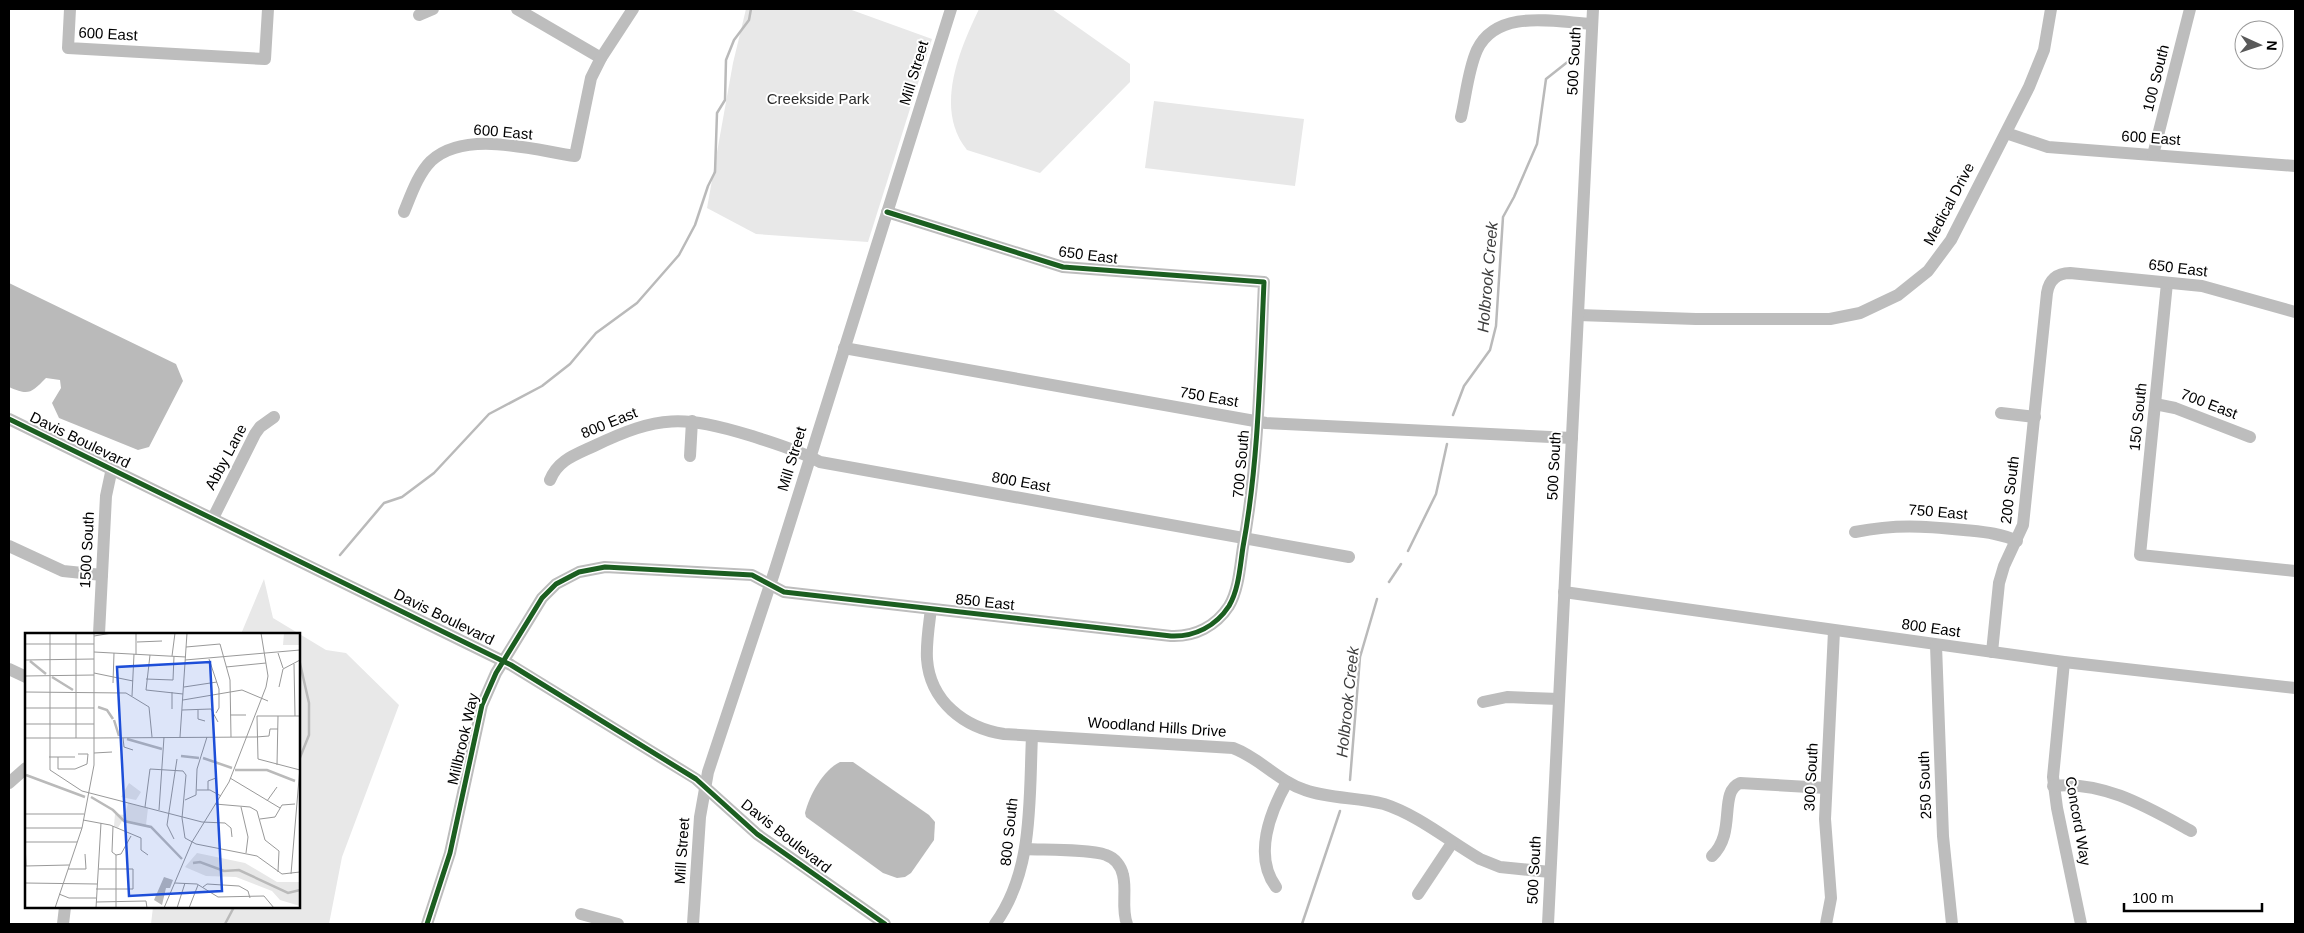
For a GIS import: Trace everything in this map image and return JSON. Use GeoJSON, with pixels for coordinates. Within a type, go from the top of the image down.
{"type":"FeatureCollection","features":[{"type":"Feature","properties":{"kind":"street","name":"600 East"},"geometry":{"type":"LineString","coordinates":[[70,9],[68,48],[265,59],[268,9]]}},
{"type":"Feature","properties":{"kind":"street"},"geometry":{"type":"LineString","coordinates":[[419,15],[433,9]]}},
{"type":"Feature","properties":{"kind":"street"},"geometry":{"type":"LineString","coordinates":[[517,9],[601,58],[633,9]]}},
{"type":"Feature","properties":{"kind":"street","name":"Mill Street"},"geometry":{"type":"LineString","coordinates":[[693,924],[700,817],[705,786],[951,9]]}},
{"type":"Feature","properties":{"kind":"street","name":"500 South"},"geometry":{"type":"LineString","coordinates":[[1548,924],[1593,9]]}},
{"type":"Feature","properties":{"kind":"street","name":"Medical Drive"},"geometry":{"type":"LineString","coordinates":[[1578,315],[1814,320],[1845,317],[1875,308],[1909,288],[1938,260],[1951,240],[2030,87],[2040,61],[2051,9]]}},
{"type":"Feature","properties":{"kind":"street","name":"100 South"},"geometry":{"type":"LineString","coordinates":[[2153,155],[2190,9]]}},
{"type":"Feature","properties":{"kind":"street"},"geometry":{"type":"LineString","coordinates":[[1461,118],[1477,50],[1486,37],[1497,28],[1518,21],[1592,24]]}},
{"type":"Feature","properties":{"kind":"street","name":"600 East"},"geometry":{"type":"LineString","coordinates":[[404,212],[421,175],[429,163],[440,153],[453,147],[467,144],[494,144],[575,156],[589,86],[601,58]]}},
{"type":"Feature","properties":{"kind":"street","name":"600 East"},"geometry":{"type":"LineString","coordinates":[[2006,133],[2048,147],[2295,166]]}},
{"type":"Feature","properties":{"kind":"street","name":"650 East"},"geometry":{"type":"LineString","coordinates":[[887,212],[1063,267],[1264,282]]}},
{"type":"Feature","properties":{"kind":"street","name":"650 East"},"geometry":{"type":"LineString","coordinates":[[2055,277],[2070,273],[2202,286],[2295,312]]}},
{"type":"Feature","properties":{"kind":"street","name":"200 South"},"geometry":{"type":"LineString","coordinates":[[1992,652],[1999,583],[2004,566],[2017,542],[2023,525],[2047,293],[2055,277]]}},
{"type":"Feature","properties":{"kind":"street","name":"700 South"},"geometry":{"type":"LineString","coordinates":[[1199,632],[1216,621],[1230,604],[1237,585],[1253,485],[1264,282]]}},
{"type":"Feature","properties":{"kind":"street","name":"150 South"},"geometry":{"type":"LineString","coordinates":[[2167,282],[2140,555],[2295,571]]}},
{"type":"Feature","properties":{"kind":"street","name":"750 East"},"geometry":{"type":"LineString","coordinates":[[844,348],[1257,422],[1572,438]]}},
{"type":"Feature","properties":{"kind":"street","name":"700 East"},"geometry":{"type":"LineString","coordinates":[[2155,404],[2175,408],[2250,437]]}},
{"type":"Feature","properties":{"kind":"street"},"geometry":{"type":"LineString","coordinates":[[2001,413],[2035,417]]}},
{"type":"Feature","properties":{"kind":"street","name":"Abby Lane"},"geometry":{"type":"LineString","coordinates":[[213,518],[254,434],[274,417]]}},
{"type":"Feature","properties":{"kind":"street","name":"Davis Boulevard"},"geometry":{"type":"LineString","coordinates":[[9,419],[503,660],[705,786],[757,834],[871,920],[885,924]]}},
{"type":"Feature","properties":{"kind":"street"},"geometry":{"type":"LineString","coordinates":[[690,456],[692,421]]}},
{"type":"Feature","properties":{"kind":"street","name":"800 East"},"geometry":{"type":"LineString","coordinates":[[550,480],[560,463],[624,432],[660,422],[692,421],[719,426],[799,451],[820,462],[1349,557]]}},
{"type":"Feature","properties":{"kind":"street","name":"1500 South"},"geometry":{"type":"LineString","coordinates":[[99,633],[106,496],[112,468]]}},
{"type":"Feature","properties":{"kind":"street","name":"750 East"},"geometry":{"type":"LineString","coordinates":[[1855,532],[1891,526],[1918,525],[1997,534],[2017,542]]}},
{"type":"Feature","properties":{"kind":"street"},"geometry":{"type":"LineString","coordinates":[[9,546],[63,571],[102,575]]}},
{"type":"Feature","properties":{"kind":"street","name":"Millbrook Way"},"geometry":{"type":"LineString","coordinates":[[426,924],[450,853],[482,705],[490,683],[549,590],[563,579],[579,572],[605,567],[752,575],[770,583]]}},
{"type":"Feature","properties":{"kind":"street","name":"850 East"},"geometry":{"type":"LineString","coordinates":[[770,583],[784,592],[931,609],[1171,636],[1199,632]]}},
{"type":"Feature","properties":{"kind":"street","name":"800 East"},"geometry":{"type":"LineString","coordinates":[[1564,592],[2064,662],[2295,688]]}},
{"type":"Feature","properties":{"kind":"street","name":"Woodland Hills Drive"},"geometry":{"type":"LineString","coordinates":[[931,609],[927,661],[934,685],[942,700],[956,714],[973,726],[993,733],[1225,747],[1250,756],[1287,782],[1315,793],[1386,805],[1411,816],[1452,843],[1493,865],[1550,872]]}},
{"type":"Feature","properties":{"kind":"street","name":"300 South"},"geometry":{"type":"LineString","coordinates":[[1826,924],[1831,898],[1825,835],[1834,631]]}},
{"type":"Feature","properties":{"kind":"street","name":"250 South"},"geometry":{"type":"LineString","coordinates":[[1936,645],[1943,836],[1952,924]]}},
{"type":"Feature","properties":{"kind":"street","name":"Concord Way"},"geometry":{"type":"LineString","coordinates":[[2064,662],[2053,761],[2053,786],[2081,924]]}},
{"type":"Feature","properties":{"kind":"street"},"geometry":{"type":"LineString","coordinates":[[9,669],[25,677]]}},
{"type":"Feature","properties":{"kind":"street"},"geometry":{"type":"LineString","coordinates":[[1482,702],[1507,697],[1559,699]]}},
{"type":"Feature","properties":{"kind":"street","name":"800 South"},"geometry":{"type":"LineString","coordinates":[[995,924],[1016,886],[1026,849],[1032,736]]}},
{"type":"Feature","properties":{"kind":"street"},"geometry":{"type":"LineString","coordinates":[[9,783],[25,769]]}},
{"type":"Feature","properties":{"kind":"street"},"geometry":{"type":"LineString","coordinates":[[1276,887],[1267,870],[1267,828],[1271,813],[1287,782]]}},
{"type":"Feature","properties":{"kind":"street"},"geometry":{"type":"LineString","coordinates":[[1712,856],[1719,849],[1723,841],[1726,831],[1729,794],[1735,785],[1740,783],[1826,788]]}},
{"type":"Feature","properties":{"kind":"street"},"geometry":{"type":"LineString","coordinates":[[2053,786],[2080,785],[2114,794],[2149,808],[2191,831]]}},
{"type":"Feature","properties":{"kind":"street"},"geometry":{"type":"LineString","coordinates":[[1418,894],[1452,843]]}},
{"type":"Feature","properties":{"kind":"street"},"geometry":{"type":"LineString","coordinates":[[1026,849],[1099,854],[1112,858],[1122,869],[1124,877],[1123,907],[1127,924]]}},
{"type":"Feature","properties":{"kind":"street"},"geometry":{"type":"LineString","coordinates":[[63,924],[65,908]]}},
{"type":"Feature","properties":{"kind":"street"},"geometry":{"type":"LineString","coordinates":[[581,914],[618,924]]}},
{"type":"Feature","properties":{"kind":"green space","name":"Creekside Park"},"geometry":{"type":"Polygon","coordinates":[[[746,9],[849,9],[932,39],[868,242],[756,234],[707,208],[733,63],[746,9]]]}},
{"type":"Feature","properties":{"kind":"green space"},"geometry":{"type":"Polygon","coordinates":[[[979,9],[1052,9],[1130,64],[1130,82],[1040,173],[967,150],[957,134],[952,117],[951,98],[953,80],[964,43],[979,9]]]}},
{"type":"Feature","properties":{"kind":"green space"},"geometry":{"type":"Polygon","coordinates":[[[1154,101],[1304,119],[1295,186],[1145,168],[1154,101]]]}},
{"type":"Feature","properties":{"kind":"green space"},"geometry":{"type":"Polygon","coordinates":[[[264,579],[273,618],[298,633],[241,633],[264,579]]]}},
{"type":"Feature","properties":{"kind":"green space"},"geometry":{"type":"Polygon","coordinates":[[[300,634],[326,650],[346,653],[399,705],[342,857],[329,924],[151,924],[153,908],[300,908],[300,634]]]}},
{"type":"Feature","properties":{"kind":"shaded area"},"geometry":{"type":"Polygon","coordinates":[[[9,283],[176,364],[183,381],[149,447],[138,450],[59,418],[52,403],[61,388],[60,380],[46,378],[29,392],[21,392],[9,387],[9,283]]]}},
{"type":"Feature","properties":{"kind":"shaded area"},"geometry":{"type":"Polygon","coordinates":[[[840,762],[853,762],[929,815],[935,822],[934,840],[911,873],[905,877],[897,878],[883,873],[806,817],[805,813],[813,792],[828,771],[840,762]]]}},
{"type":"Feature","properties":{"kind":"waterway"},"geometry":{"type":"LineString","coordinates":[[340,555],[384,503],[402,497],[434,473],[489,414],[542,386],[570,364],[596,333],[637,303],[679,255],[695,225],[708,186],[715,172],[717,113],[725,100],[726,60],[734,40],[749,20],[751,9]]}},
{"type":"Feature","properties":{"kind":"waterway","name":"Holbrook Creek"},"geometry":{"type":"LineString","coordinates":[[1453,415],[1464,386],[1490,350],[1496,326],[1503,217],[1514,197],[1537,144],[1546,79],[1570,60]]}},
{"type":"Feature","properties":{"kind":"waterway","name":"Holbrook Creek"},"geometry":{"type":"LineString","coordinates":[[1408,551],[1436,494],[1447,444]]}},
{"type":"Feature","properties":{"kind":"waterway"},"geometry":{"type":"LineString","coordinates":[[1389,582],[1401,564]]}},
{"type":"Feature","properties":{"kind":"waterway","name":"Holbrook Creek"},"geometry":{"type":"LineString","coordinates":[[1350,780],[1360,657],[1377,599]]}},
{"type":"Feature","properties":{"kind":"waterway"},"geometry":{"type":"LineString","coordinates":[[300,663],[309,703],[309,735],[300,758]]}},
{"type":"Feature","properties":{"kind":"waterway","name":"Holbrook Creek"},"geometry":{"type":"LineString","coordinates":[[1302,924],[1340,811]]}},
{"type":"Feature","properties":{"kind":"waterway"},"geometry":{"type":"LineString","coordinates":[[225,924],[233,908]]}},
{"type":"Feature","properties":{"kind":"cycle path"},"geometry":{"type":"LineString","coordinates":[[427,924],[450,853],[482,705],[496,673],[542,598],[556,584],[579,572],[605,567],[752,575],[784,592],[1171,636],[1188,635],[1204,629],[1218,619],[1229,606],[1239,577],[1256,448],[1264,282],[1063,267],[887,212]]}},
{"type":"Feature","properties":{"kind":"cycle path"},"geometry":{"type":"LineString","coordinates":[[9,419],[511,665],[696,779],[757,834],[885,924]]}}]}
